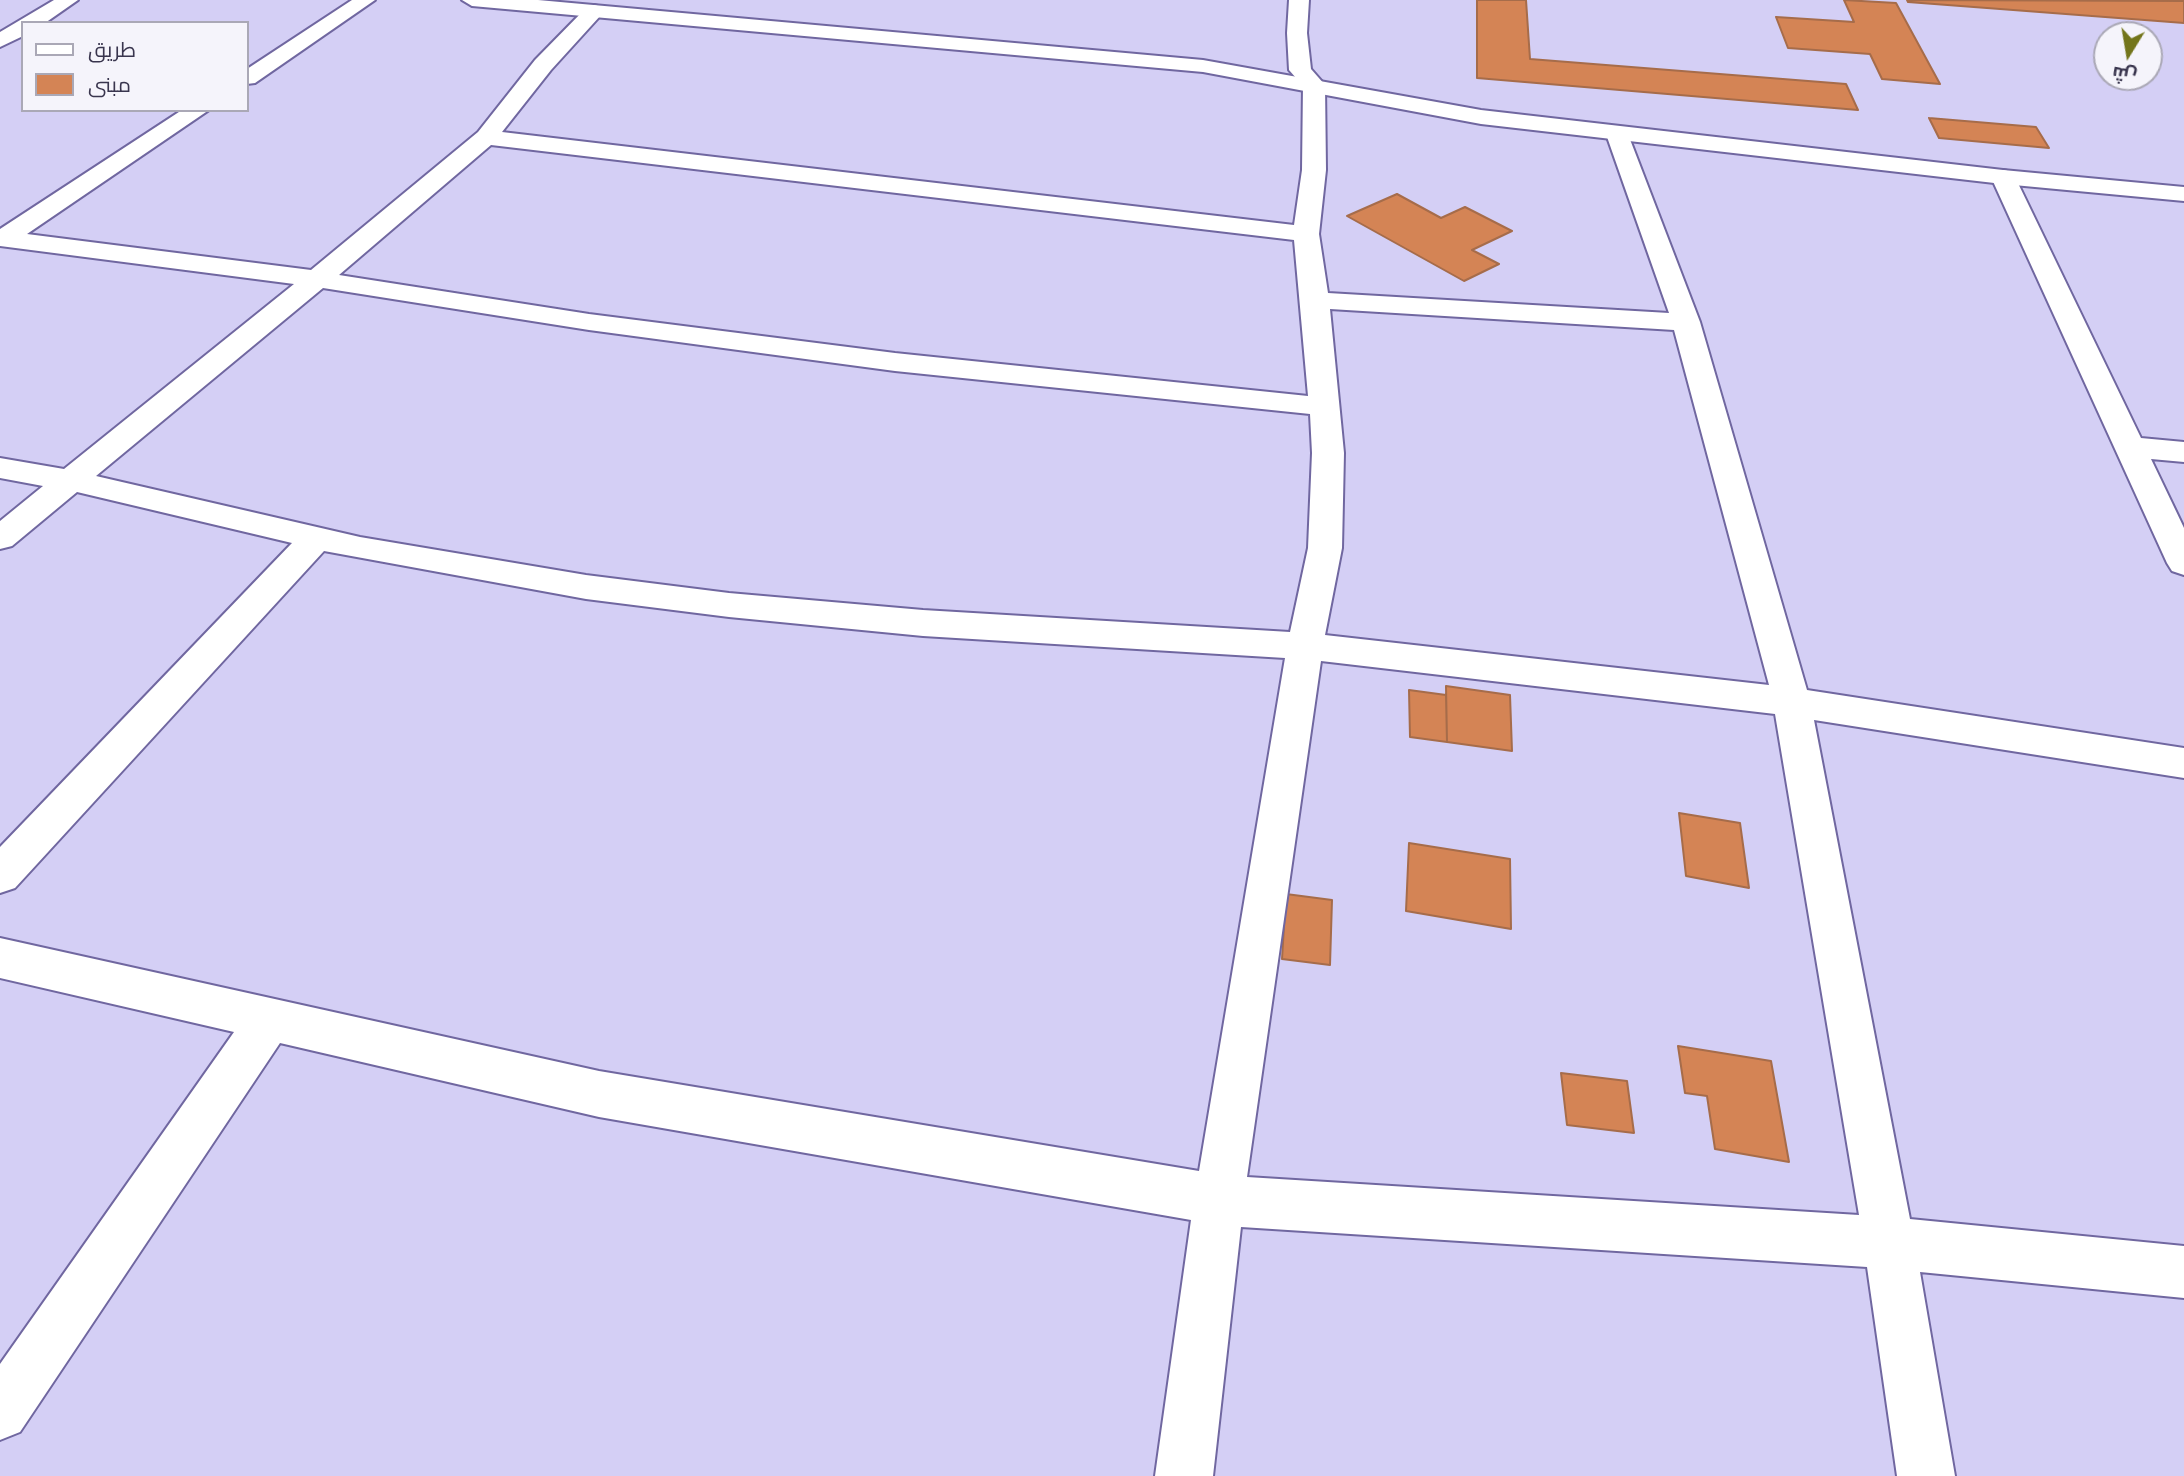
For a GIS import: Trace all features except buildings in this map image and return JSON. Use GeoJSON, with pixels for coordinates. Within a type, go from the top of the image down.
{"type":"FeatureCollection","features":[{"type":"Feature","properties":{"kind":"street"},"geometry":{"type":"LineString","coordinates":[[33,21],[68,0]]}},
{"type":"Feature","properties":{"kind":"street"},"geometry":{"type":"LineString","coordinates":[[248,77],[365,0]]}},
{"type":"Feature","properties":{"kind":"street"},"geometry":{"type":"LineString","coordinates":[[472,0],[1203,66],[1481,117],[2003,177],[2184,194]]}},
{"type":"Feature","properties":{"kind":"street"},"geometry":{"type":"LineString","coordinates":[[1184,1476],[1219,1200],[1305,646],[1325,548],[1328,453],[1315,300],[1306,234],[1314,170],[1314,85],[1300,70],[1297,33],[1299,0]]}},
{"type":"Feature","properties":{"kind":"street"},"geometry":{"type":"LineString","coordinates":[[0,538],[403,209],[486,137],[543,65],[594,11]]}},
{"type":"Feature","properties":{"kind":"street"},"geometry":{"type":"LineString","coordinates":[[0,41],[21,28]]}},
{"type":"Feature","properties":{"kind":"street"},"geometry":{"type":"LineString","coordinates":[[2,238],[195,112]]}},
{"type":"Feature","properties":{"kind":"street"},"geometry":{"type":"LineString","coordinates":[[1618,134],[1686,322],[1792,702],[1889,1243],[1926,1476]]}},
{"type":"Feature","properties":{"kind":"street"},"geometry":{"type":"LineString","coordinates":[[486,137],[1306,234]]}},
{"type":"Feature","properties":{"kind":"street"},"geometry":{"type":"LineString","coordinates":[[2003,177],[2132,447],[2184,563]]}},
{"type":"Feature","properties":{"kind":"street"},"geometry":{"type":"LineString","coordinates":[[2,238],[316,279],[589,322],[895,362],[1322,407]]}},
{"type":"Feature","properties":{"kind":"street"},"geometry":{"type":"LineString","coordinates":[[1315,300],[1686,322]]}},
{"type":"Feature","properties":{"kind":"street"},"geometry":{"type":"LineString","coordinates":[[2132,447],[2184,452]]}},
{"type":"Feature","properties":{"kind":"street"},"geometry":{"type":"LineString","coordinates":[[0,468],[69,480],[359,548],[586,587],[729,605],[923,623],[1305,646],[1792,702],[2184,763]]}},
{"type":"Feature","properties":{"kind":"street"},"geometry":{"type":"LineString","coordinates":[[0,875],[317,538]]}},
{"type":"Feature","properties":{"kind":"street"},"geometry":{"type":"LineString","coordinates":[[0,958],[599,1094],[1219,1200],[1889,1243],[2184,1272]]}},
{"type":"Feature","properties":{"kind":"street"},"geometry":{"type":"LineString","coordinates":[[0,1412],[269,1020]]}}]}
